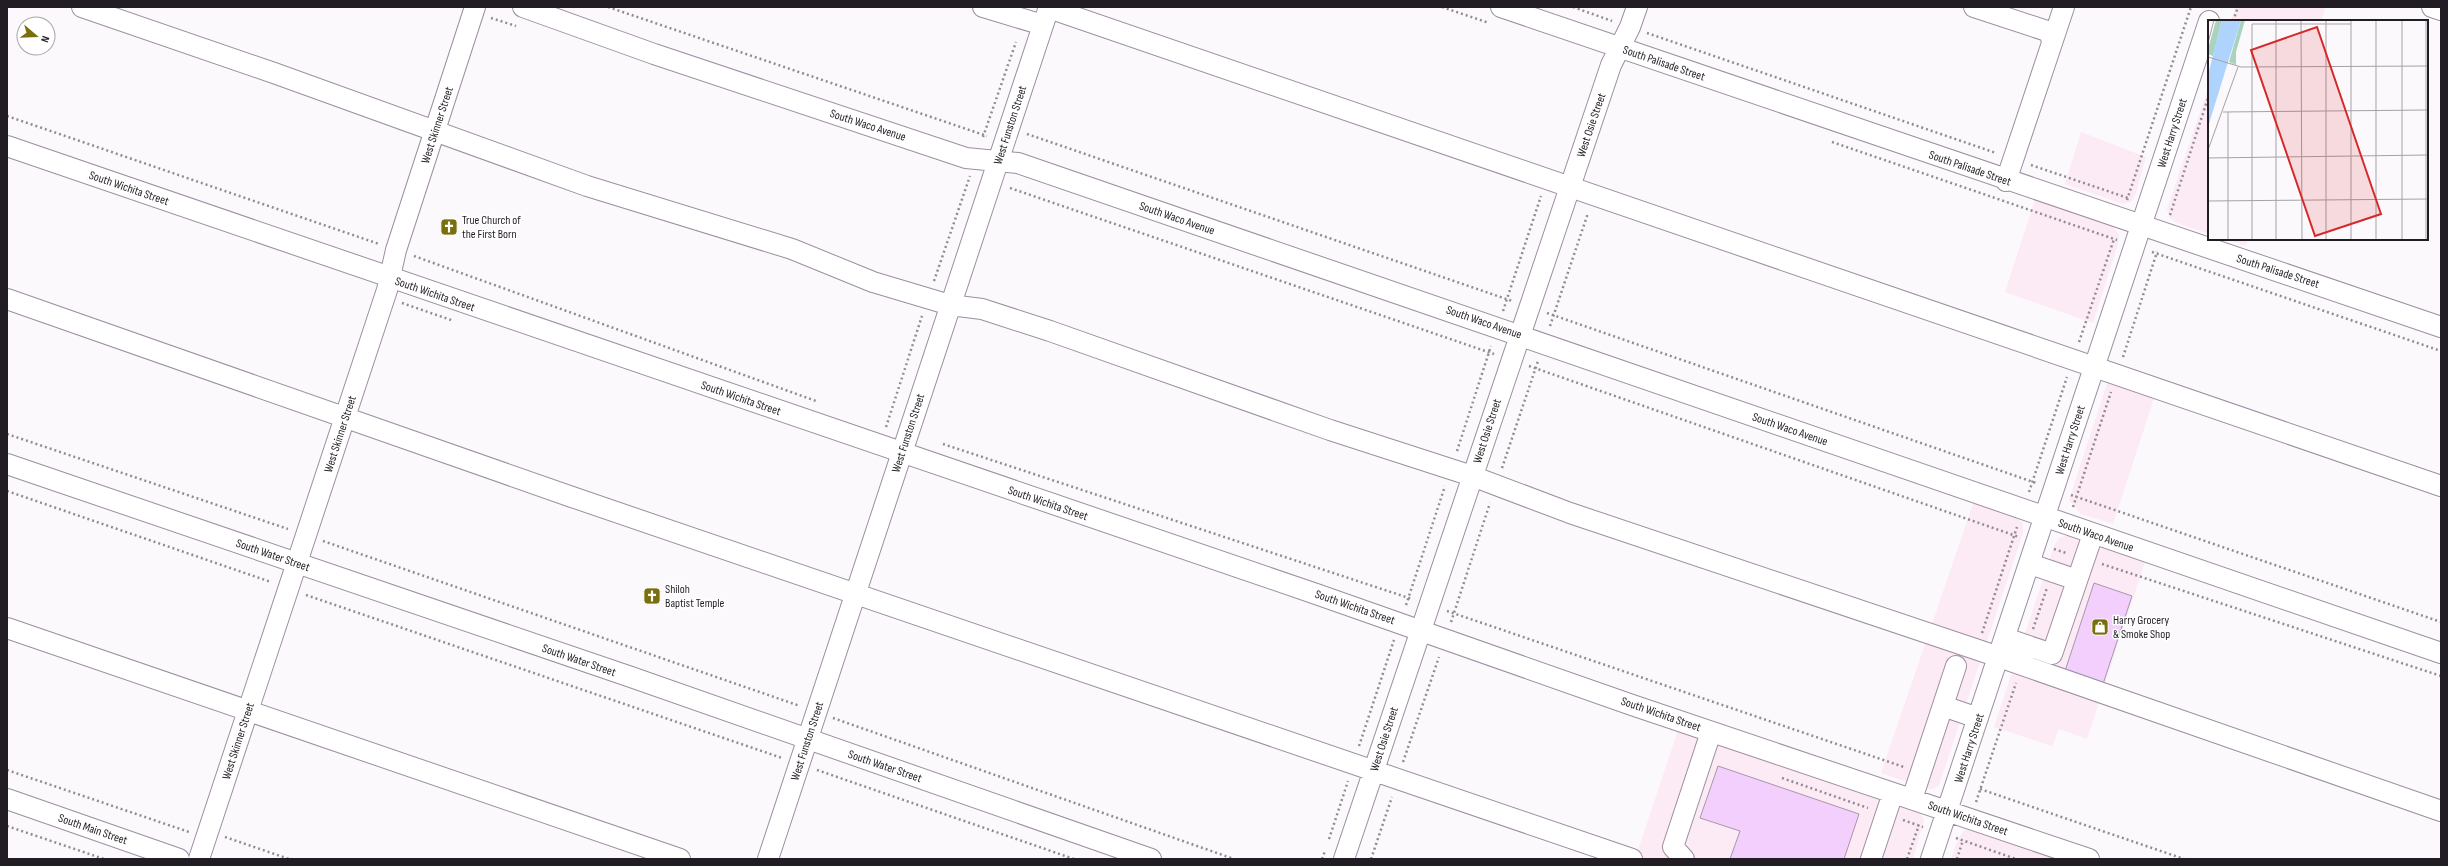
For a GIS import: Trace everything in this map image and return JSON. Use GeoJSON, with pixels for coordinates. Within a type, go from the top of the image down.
{"type":"FeatureCollection","features":[{"type":"Feature","properties":{"kind":"street"},"geometry":{"type":"LineString","coordinates":[[82,7],[587,186],[792,249],[873,282],[950,304],[982,309],[997,314],[1330,430],[1472,476],[1570,512],[1999,657],[2441,811]]}},
{"type":"Feature","properties":{"kind":"street","name":"West Skinner Street"},"geometry":{"type":"LineString","coordinates":[[199,859],[200,832],[248,711],[297,564],[390,278],[396,250],[475,7]]}},
{"type":"Feature","properties":{"kind":"street","name":"South Waco Avenue"},"geometry":{"type":"LineString","coordinates":[[523,7],[654,54],[966,158],[1018,164],[1519,334],[2067,526],[2441,653]]}},
{"type":"Feature","properties":{"kind":"street"},"geometry":{"type":"LineString","coordinates":[[984,7],[1023,19],[1047,14],[1545,178],[1569,188],[2441,486]]}},
{"type":"Feature","properties":{"kind":"street","name":"West Osie Street"},"geometry":{"type":"LineString","coordinates":[[1344,859],[1528,307],[1611,65],[1630,27],[1637,7]]}},
{"type":"Feature","properties":{"kind":"street"},"geometry":{"type":"LineString","coordinates":[[1974,7],[2050,32],[2052,43]]}},
{"type":"Feature","properties":{"kind":"street"},"geometry":{"type":"LineString","coordinates":[[2006,181],[2064,7]]}},
{"type":"Feature","properties":{"kind":"street","name":"West Harry Street"},"geometry":{"type":"LineString","coordinates":[[2209,20],[2214,7]]}},
{"type":"Feature","properties":{"kind":"street"},"geometry":{"type":"LineString","coordinates":[[2432,7],[2441,10]]}},
{"type":"Feature","properties":{"kind":"street","name":"West Funston Street"},"geometry":{"type":"LineString","coordinates":[[768,859],[855,595],[893,450],[908,433],[1047,14]]}},
{"type":"Feature","properties":{"kind":"street","name":"South Palisade Street"},"geometry":{"type":"LineString","coordinates":[[1498,16],[1620,48],[2006,181],[2441,327]]}},
{"type":"Feature","properties":{"kind":"street","name":"West Harry Street"},"geometry":{"type":"LineString","coordinates":[[1931,859],[2208,24]]}},
{"type":"Feature","properties":{"kind":"street","name":"South Wichita Street"},"geometry":{"type":"LineString","coordinates":[[7,146],[1420,630],[1711,732],[2090,859]]}},
{"type":"Feature","properties":{"kind":"street"},"geometry":{"type":"LineString","coordinates":[[7,299],[855,595],[1398,778],[1632,859]]}},
{"type":"Feature","properties":{"kind":"street","name":"South Water Street"},"geometry":{"type":"LineString","coordinates":[[7,464],[808,739],[1150,859]]}},
{"type":"Feature","properties":{"kind":"street"},"geometry":{"type":"LineString","coordinates":[[2005,638],[2052,654],[2093,534]]}},
{"type":"Feature","properties":{"kind":"street"},"geometry":{"type":"LineString","coordinates":[[2030,564],[2077,580]]}},
{"type":"Feature","properties":{"kind":"street"},"geometry":{"type":"LineString","coordinates":[[7,628],[680,859]]}},
{"type":"Feature","properties":{"kind":"street"},"geometry":{"type":"LineString","coordinates":[[1919,802],[1921,772],[1956,666]]}},
{"type":"Feature","properties":{"kind":"street"},"geometry":{"type":"LineString","coordinates":[[1943,706],[1978,718]]}},
{"type":"Feature","properties":{"kind":"street"},"geometry":{"type":"LineString","coordinates":[[1684,859],[1673,847],[1711,732]]}},
{"type":"Feature","properties":{"kind":"street"},"geometry":{"type":"LineString","coordinates":[[1871,859],[1893,793]]}},
{"type":"Feature","properties":{"kind":"street","name":"South Main Street"},"geometry":{"type":"LineString","coordinates":[[7,799],[179,859]]}},
{"type":"Feature","properties":{"kind":"path"},"geometry":{"type":"LineString","coordinates":[[608,7],[983,137],[1024,133],[2441,622]]}},
{"type":"Feature","properties":{"kind":"path"},"geometry":{"type":"LineString","coordinates":[[1442,7],[1498,16]]}},
{"type":"Feature","properties":{"kind":"path"},"geometry":{"type":"LineString","coordinates":[[1573,7],[2128,198]]}},
{"type":"Feature","properties":{"kind":"path"},"geometry":{"type":"LineString","coordinates":[[1977,650],[2191,7]]}},
{"type":"Feature","properties":{"kind":"path"},"geometry":{"type":"LineString","coordinates":[[2233,20],[2238,7]]}},
{"type":"Feature","properties":{"kind":"path"},"geometry":{"type":"LineString","coordinates":[[893,450],[886,425],[1023,19]]}},
{"type":"Feature","properties":{"kind":"path"},"geometry":{"type":"LineString","coordinates":[[2028,646],[2208,98]]}},
{"type":"Feature","properties":{"kind":"path"},"geometry":{"type":"LineString","coordinates":[[7,116],[396,250],[821,402]]}},
{"type":"Feature","properties":{"kind":"path"},"geometry":{"type":"LineString","coordinates":[[1827,140],[2441,351]]}},
{"type":"Feature","properties":{"kind":"path"},"geometry":{"type":"LineString","coordinates":[[1371,859],[1590,205]]}},
{"type":"Feature","properties":{"kind":"path"},"geometry":{"type":"LineString","coordinates":[[879,423],[908,433]]}},
{"type":"Feature","properties":{"kind":"path"},"geometry":{"type":"LineString","coordinates":[[7,434],[306,535],[817,712],[1234,859]]}},
{"type":"Feature","properties":{"kind":"path"},"geometry":{"type":"LineString","coordinates":[[938,443],[1454,613],[1921,772]]}},
{"type":"Feature","properties":{"kind":"path"},"geometry":{"type":"LineString","coordinates":[[7,492],[1074,859]]}},
{"type":"Feature","properties":{"kind":"path"},"geometry":{"type":"LineString","coordinates":[[1995,529],[2441,676]]}},
{"type":"Feature","properties":{"kind":"path"},"geometry":{"type":"LineString","coordinates":[[1957,859],[2022,665]]}},
{"type":"Feature","properties":{"kind":"path"},"geometry":{"type":"LineString","coordinates":[[7,770],[289,859]]}},
{"type":"Feature","properties":{"kind":"path"},"geometry":{"type":"LineString","coordinates":[[1980,789],[2184,859]]}},
{"type":"Feature","properties":{"kind":"path"},"geometry":{"type":"LineString","coordinates":[[1908,859],[1919,826],[1919,802]]}},
{"type":"Feature","properties":{"kind":"path"},"geometry":{"type":"LineString","coordinates":[[1903,820],[2016,859]]}},
{"type":"Feature","properties":{"kind":"path"},"geometry":{"type":"LineString","coordinates":[[7,826],[104,859]]}},
{"type":"Feature","properties":{"kind":"shaded area"},"geometry":{"type":"Polygon","coordinates":[[[2236,7],[2326,7],[2321,20],[2231,20],[2236,7]]]}},
{"type":"Feature","properties":{"kind":"shaded area"},"geometry":{"type":"Polygon","coordinates":[[[2208,89],[2208,234],[2177,223],[2170,218],[2167,209],[2208,89]]]}},
{"type":"Feature","properties":{"kind":"shaded area"},"geometry":{"type":"Polygon","coordinates":[[[2081,132],[2146,157],[2135,196],[2131,202],[2123,204],[2065,184],[2081,132]]]}},
{"type":"Feature","properties":{"kind":"shaded area"},"geometry":{"type":"Polygon","coordinates":[[[2035,200],[2113,227],[2119,234],[2118,244],[2093,323],[2005,292],[2035,200]]]}},
{"type":"Feature","properties":{"kind":"shaded area"},"geometry":{"type":"Polygon","coordinates":[[[2228,240],[2248,240],[2246,246],[2228,240]]]}},
{"type":"Feature","properties":{"kind":"shaded area"},"geometry":{"type":"Polygon","coordinates":[[[2112,368],[2159,383],[2113,524],[2081,514],[2069,500],[2112,368]]]}},
{"type":"Feature","properties":{"kind":"shaded area"},"geometry":{"type":"Polygon","coordinates":[[[1974,501],[2017,517],[2023,524],[2023,533],[1939,785],[1933,789],[1925,788],[1881,773],[1974,501]]]}},
{"type":"Feature","properties":{"kind":"shaded area"},"geometry":{"type":"Polygon","coordinates":[[[2071,534],[2146,559],[2087,739],[2059,729],[2052,746],[1994,727],[2054,546],[2059,538],[2071,534]]]}},
{"type":"Feature","properties":{"kind":"shaded area"},"geometry":{"type":"Polygon","coordinates":[[[1678,730],[1920,812],[1924,820],[1913,859],[1635,859],[1678,730]]]}},
{"type":"Feature","properties":{"kind":"shaded area"},"geometry":{"type":"Polygon","coordinates":[[[1973,828],[2059,859],[1951,859],[1958,839],[1964,830],[1973,828]]]}},
{"type":"Feature","properties":{"kind":"building"},"geometry":{"type":"Polygon","coordinates":[[[2094,583],[2132,596],[2103,684],[2065,671],[2094,583]]]}},
{"type":"Feature","properties":{"kind":"building"},"geometry":{"type":"Polygon","coordinates":[[[1718,766],[1859,814],[1844,859],[1730,859],[1740,831],[1700,818],[1718,766]]]}},
{"type":"Feature","properties":{"kind":"place","name":"True Church of the First Born"},"geometry":{"type":"Point","coordinates":[449,227]}},
{"type":"Feature","properties":{"kind":"place","name":"Shiloh Baptist Temple"},"geometry":{"type":"Point","coordinates":[652,596]}},
{"type":"Feature","properties":{"kind":"place","name":"Harry Grocery & Smoke Shop"},"geometry":{"type":"Point","coordinates":[2100,627]}}]}
